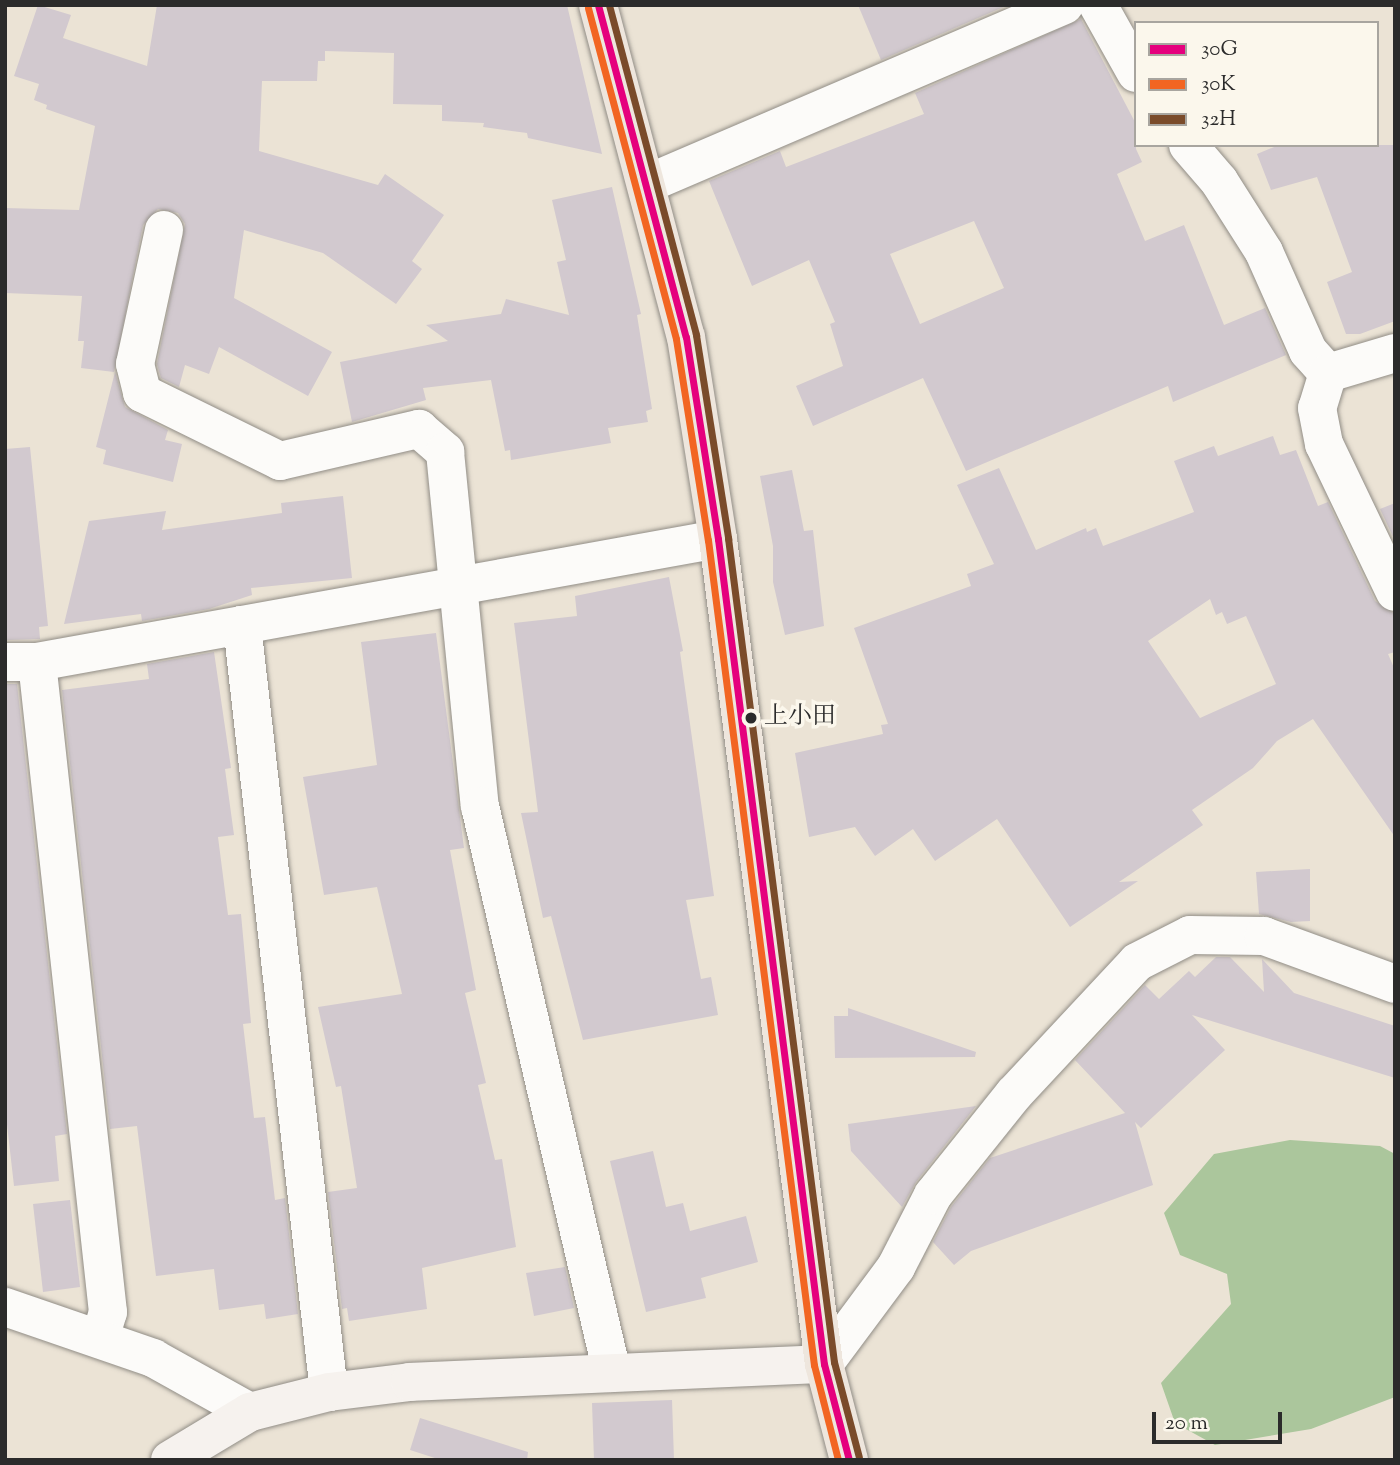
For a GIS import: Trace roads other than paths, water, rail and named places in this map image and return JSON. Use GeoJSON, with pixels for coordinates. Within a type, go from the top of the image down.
{"type":"FeatureCollection","features":[{"type":"Feature","properties":{"kind":"main road"},"geometry":{"type":"LineString","coordinates":[[598,5],[649,183],[686,337],[718,539],[824,1364],[849,1460]]}},
{"type":"Feature","properties":{"kind":"street"},"geometry":{"type":"LineString","coordinates":[[649,183],[1064,5]]}},
{"type":"Feature","properties":{"kind":"street"},"geometry":{"type":"LineString","coordinates":[[1098,5],[1134,69]]}},
{"type":"Feature","properties":{"kind":"street"},"geometry":{"type":"LineString","coordinates":[[1190,147],[1219,181],[1264,251],[1308,351],[1328,373]]}},
{"type":"Feature","properties":{"kind":"street"},"geometry":{"type":"LineString","coordinates":[[164,230],[135,364],[142,393],[280,461],[419,429],[445,452],[480,806],[612,1373]]}},
{"type":"Feature","properties":{"kind":"street"},"geometry":{"type":"LineString","coordinates":[[1328,373],[1395,353]]}},
{"type":"Feature","properties":{"kind":"street"},"geometry":{"type":"LineString","coordinates":[[1328,373],[1317,408],[1324,444],[1395,592]]}},
{"type":"Feature","properties":{"kind":"street"},"geometry":{"type":"LineString","coordinates":[[100,1339],[108,1312],[21,662],[718,539]]}},
{"type":"Feature","properties":{"kind":"street"},"geometry":{"type":"LineString","coordinates":[[242,625],[329,1392]]}},
{"type":"Feature","properties":{"kind":"street"},"geometry":{"type":"LineString","coordinates":[[170,1460],[250,1412],[329,1392],[410,1382],[824,1364],[896,1267],[933,1195],[1014,1094],[1137,962],[1190,936],[1264,936],[1395,984]]}},
{"type":"Feature","properties":{"kind":"street"},"geometry":{"type":"LineString","coordinates":[[5,1307],[153,1358],[250,1412]]}},
{"type":"Feature","properties":{"kind":"place","name":"上小田"},"geometry":{"type":"Point","coordinates":[751,718]}}]}
